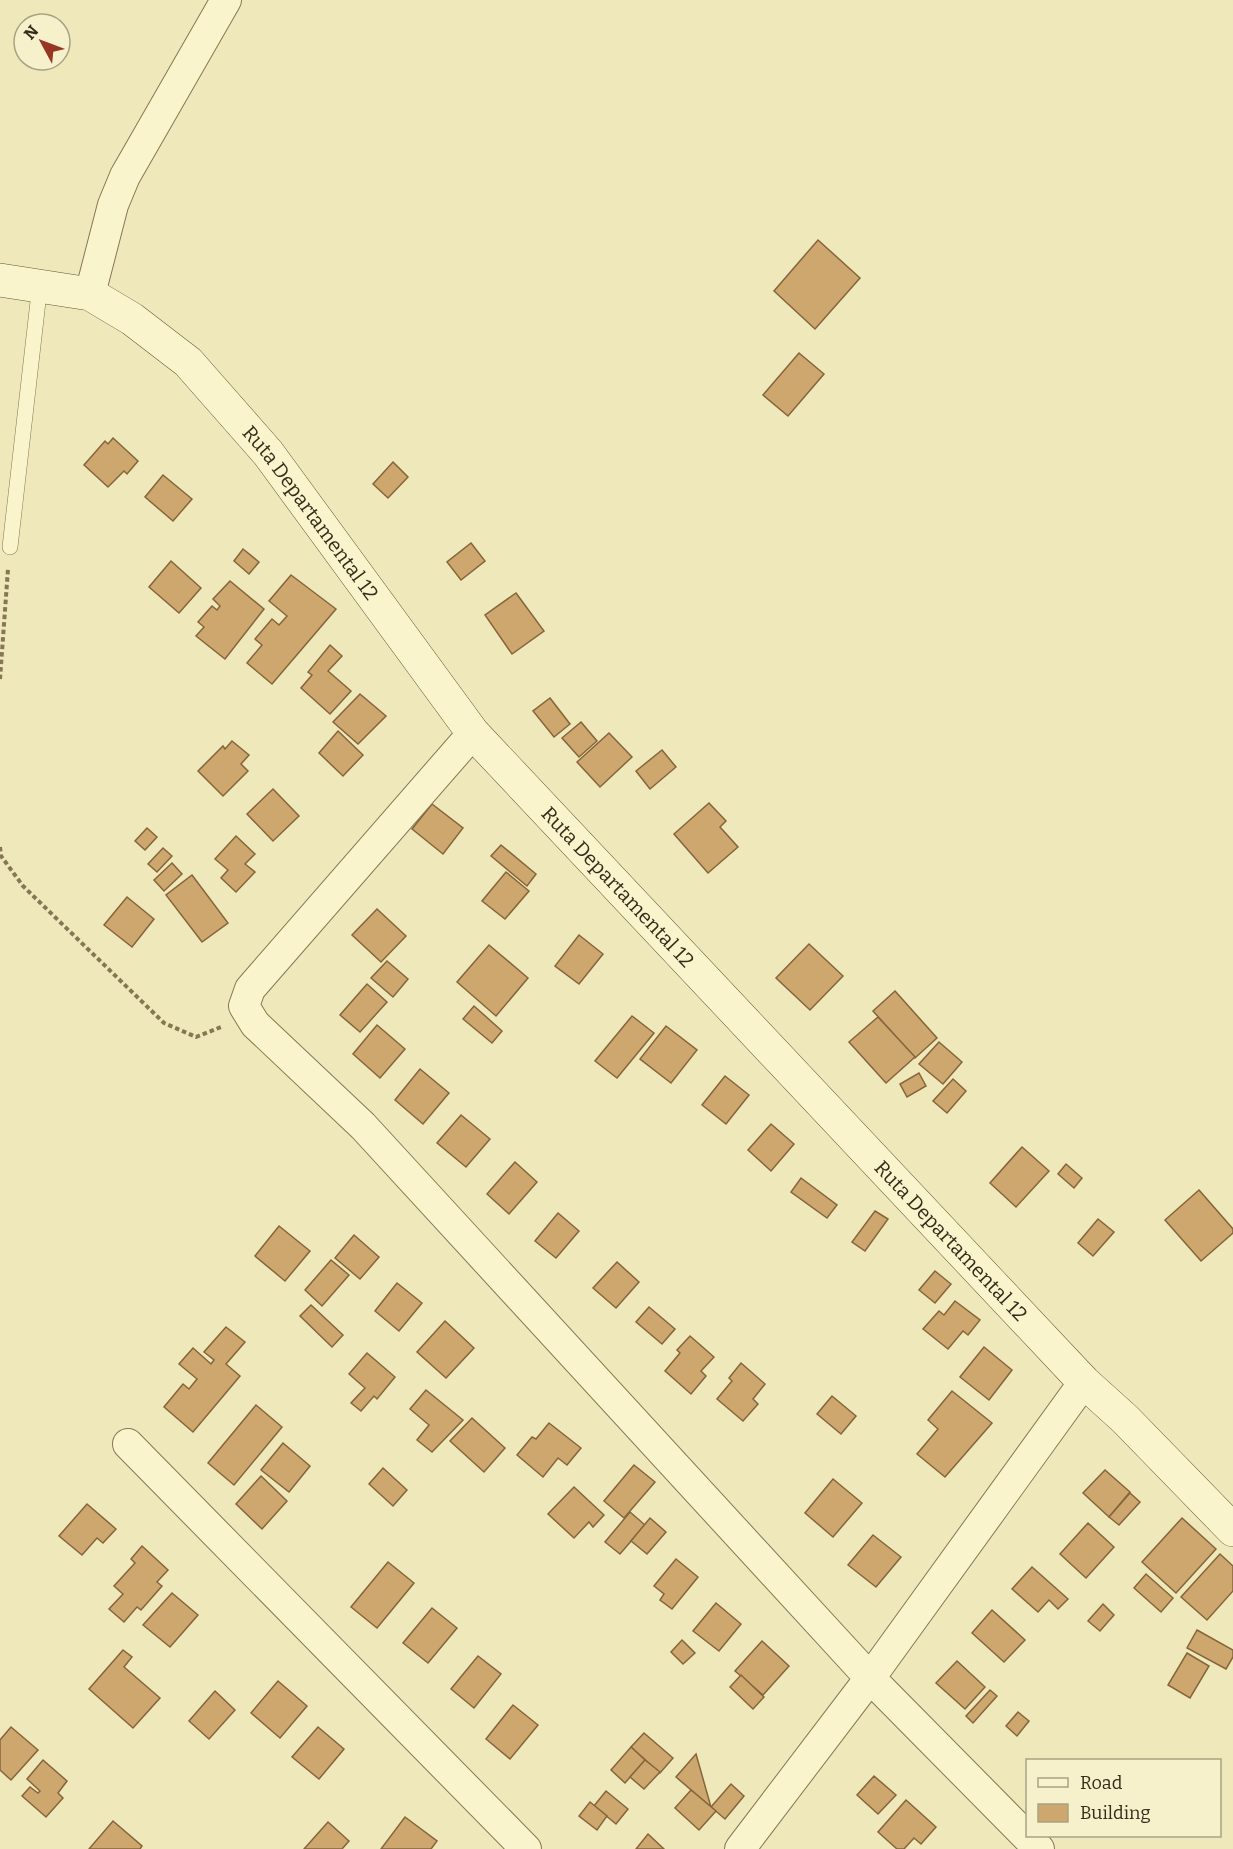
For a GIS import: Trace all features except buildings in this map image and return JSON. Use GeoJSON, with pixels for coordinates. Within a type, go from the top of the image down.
{"type":"FeatureCollection","features":[{"type":"Feature","properties":{"kind":"main road","name":"Ruta Departamental 12"},"geometry":{"type":"LineString","coordinates":[[0,280],[40,284],[90,294],[132,319],[188,362],[268,453],[473,733],[1084,1382],[1125,1419],[1233,1530]]}},
{"type":"Feature","properties":{"kind":"street"},"geometry":{"type":"LineString","coordinates":[[90,294],[113,205],[125,176],[226,0]]}},
{"type":"Feature","properties":{"kind":"street"},"geometry":{"type":"LineString","coordinates":[[473,733],[250,989],[244,1006],[255,1024],[379,1144],[870,1678],[1026,1836]]}},
{"type":"Feature","properties":{"kind":"street"},"geometry":{"type":"LineString","coordinates":[[740,1849],[870,1678],[1084,1382]]}},
{"type":"Feature","properties":{"kind":"street"},"geometry":{"type":"LineString","coordinates":[[128,1444],[526,1849]]}},
{"type":"Feature","properties":{"kind":"street"},"geometry":{"type":"LineString","coordinates":[[1027,1837],[1039,1849]]}},
{"type":"Feature","properties":{"kind":"lane"},"geometry":{"type":"LineString","coordinates":[[10,547],[40,284]]}},
{"type":"Feature","properties":{"kind":"path"},"geometry":{"type":"LineString","coordinates":[[0,679],[10,547]]}},
{"type":"Feature","properties":{"kind":"path"},"geometry":{"type":"LineString","coordinates":[[0,847],[1,856],[23,886],[164,1023],[196,1037],[226,1024]]}}]}
